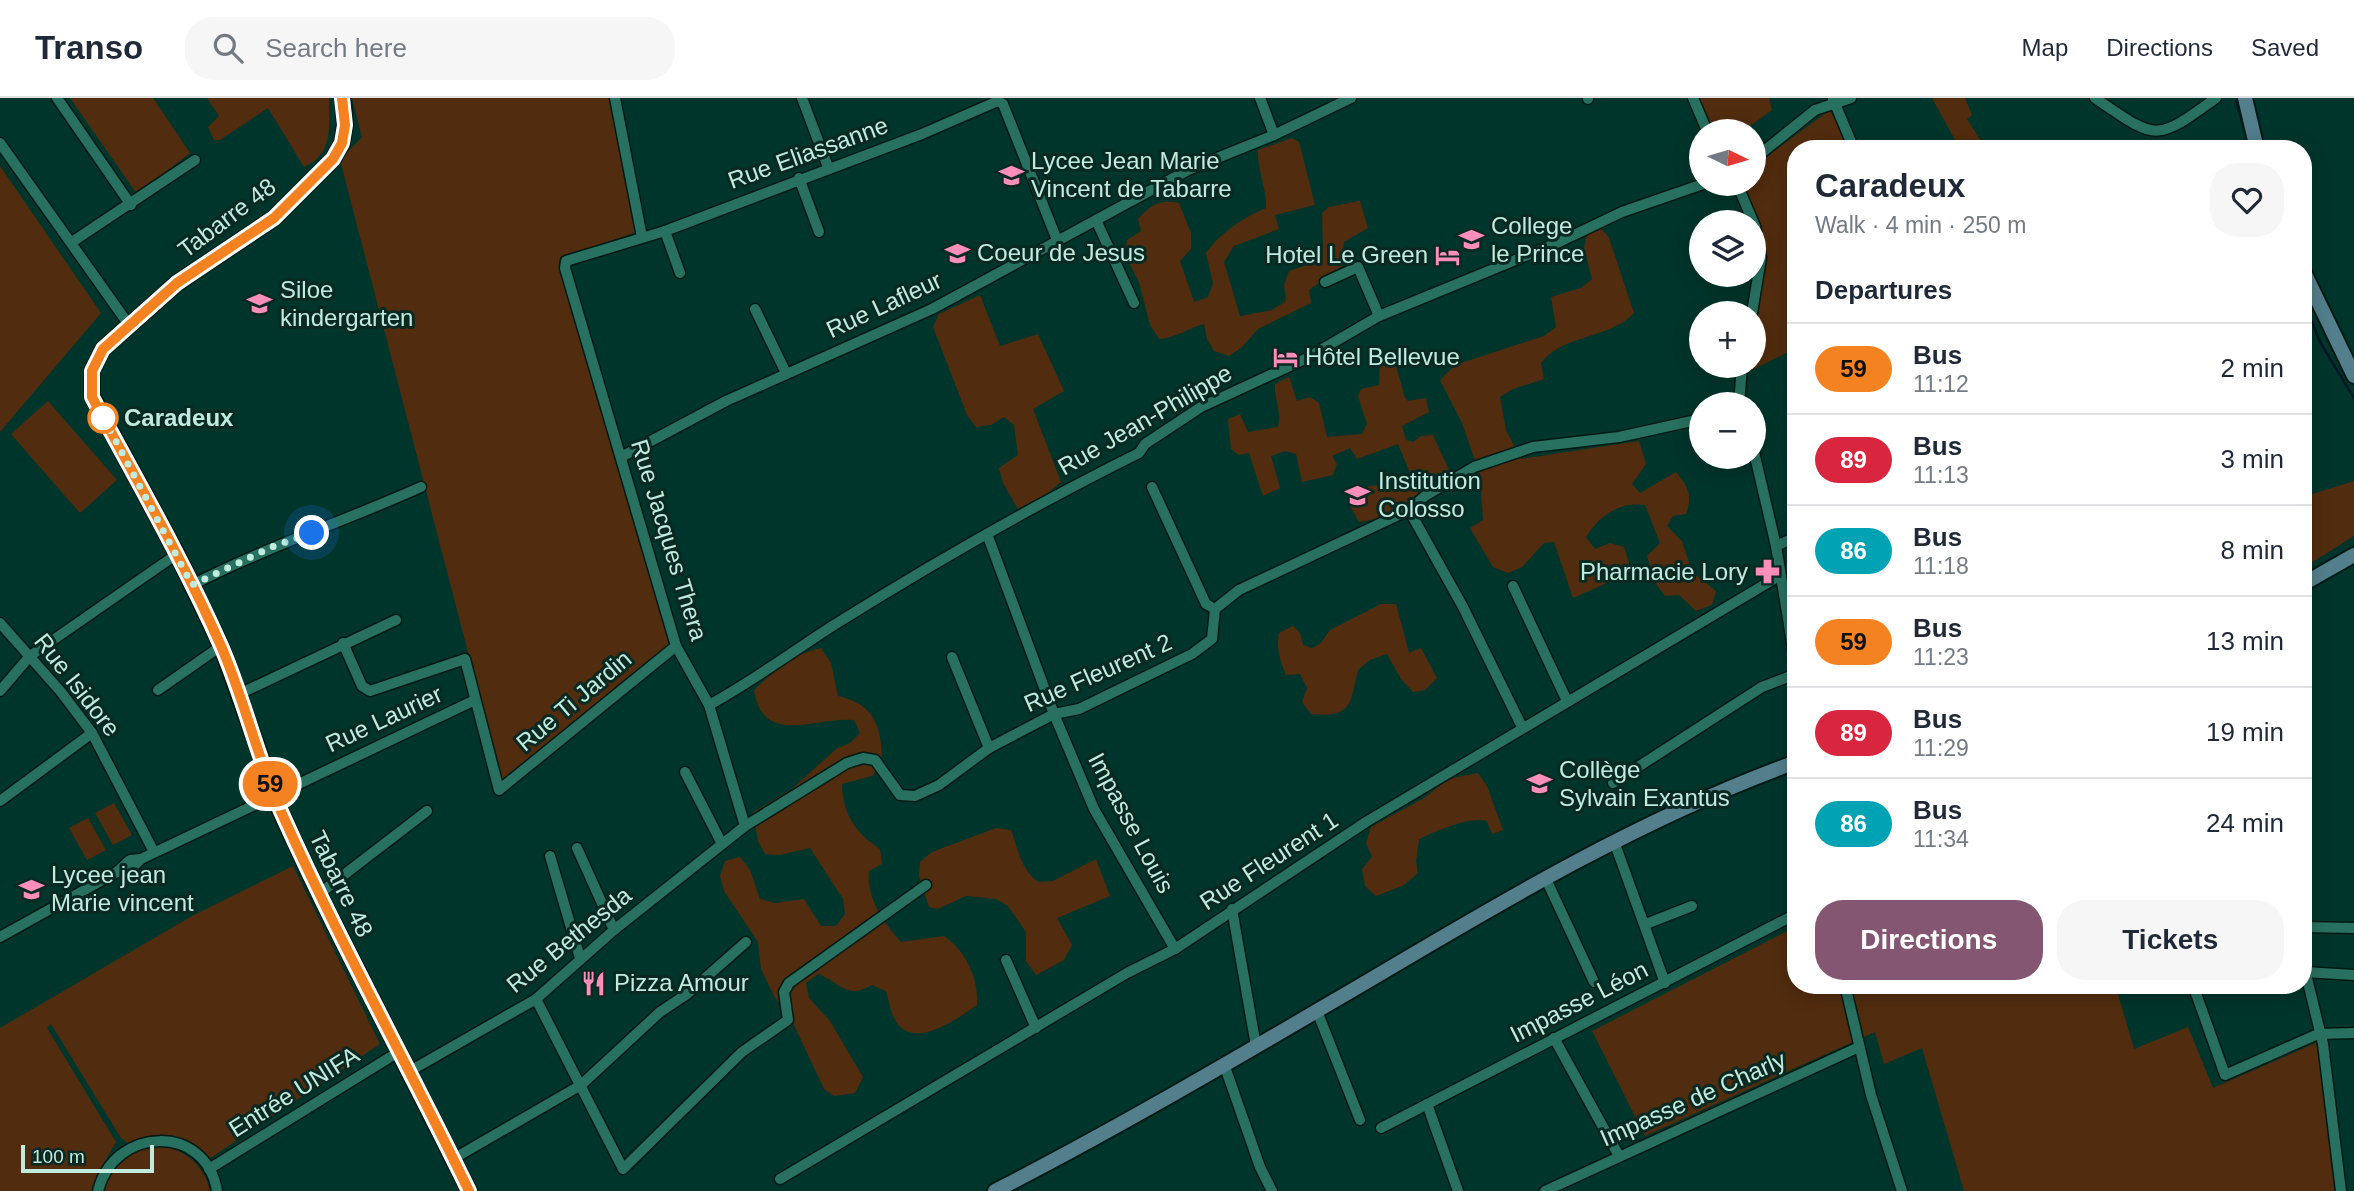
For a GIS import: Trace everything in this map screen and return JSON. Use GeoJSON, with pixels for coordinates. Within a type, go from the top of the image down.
{"type":"FeatureCollection","features":[{"type":"Feature","properties":{"kind":"street"},"geometry":{"type":"LineString","coordinates":[[57,98],[131,205]]}},
{"type":"Feature","properties":{"kind":"street","name":"Tabarre 48"},"geometry":{"type":"LineString","coordinates":[[342,98],[345,125],[342,143],[333,159],[274,218],[177,283],[103,349],[92,371],[92,397],[192,585],[239,694],[273,794],[319,894],[469,1191]]}},
{"type":"Feature","properties":{"kind":"street"},"geometry":{"type":"LineString","coordinates":[[615,98],[642,237]]}},
{"type":"Feature","properties":{"kind":"street"},"geometry":{"type":"LineString","coordinates":[[802,98],[828,167]]}},
{"type":"Feature","properties":{"kind":"street"},"geometry":{"type":"LineString","coordinates":[[1261,98],[1274,135]]}},
{"type":"Feature","properties":{"kind":"street","name":"Rue Lafleur"},"geometry":{"type":"LineString","coordinates":[[621,457],[726,401],[932,309],[1190,169],[1274,135],[1351,98]]}},
{"type":"Feature","properties":{"kind":"street"},"geometry":{"type":"LineString","coordinates":[[1693,98],[1702,119]]}},
{"type":"Feature","properties":{"kind":"street"},"geometry":{"type":"LineString","coordinates":[[1766,149],[1815,110],[1833,100],[1851,98]]}},
{"type":"Feature","properties":{"kind":"street"},"geometry":{"type":"LineString","coordinates":[[2095,98],[2136,125],[2162,132],[2174,128],[2216,98]]}},
{"type":"Feature","properties":{"kind":"street"},"geometry":{"type":"LineString","coordinates":[[2245,98],[2255,140]]}},
{"type":"Feature","properties":{"kind":"street"},"geometry":{"type":"LineString","coordinates":[[1833,100],[1850,140]]}},
{"type":"Feature","properties":{"kind":"street","name":"Rue Eliassanne"},"geometry":{"type":"LineString","coordinates":[[566,261],[665,230],[1000,102],[1057,240]]}},
{"type":"Feature","properties":{"kind":"street"},"geometry":{"type":"LineString","coordinates":[[0,143],[129,325]]}},
{"type":"Feature","properties":{"kind":"street"},"geometry":{"type":"LineString","coordinates":[[72,242],[195,160]]}},
{"type":"Feature","properties":{"kind":"street"},"geometry":{"type":"LineString","coordinates":[[799,178],[819,232]]}},
{"type":"Feature","properties":{"kind":"street","name":"Rue Jean-Philippe"},"geometry":{"type":"LineString","coordinates":[[709,705],[758,678],[832,626],[1031,507],[1139,453],[1145,444],[1201,407],[1305,359],[1379,316],[1557,243],[1622,212],[1689,189]]}},
{"type":"Feature","properties":{"kind":"street"},"geometry":{"type":"LineString","coordinates":[[1742,196],[1755,226],[1761,258],[1754,301]]}},
{"type":"Feature","properties":{"kind":"street"},"geometry":{"type":"LineString","coordinates":[[1096,220],[1134,303]]}},
{"type":"Feature","properties":{"kind":"street"},"geometry":{"type":"LineString","coordinates":[[665,230],[680,273]]}},
{"type":"Feature","properties":{"kind":"street","name":"Rue Jacques Thera"},"geometry":{"type":"LineString","coordinates":[[566,261],[565,268],[676,646],[709,705],[745,826]]}},
{"type":"Feature","properties":{"kind":"street"},"geometry":{"type":"LineString","coordinates":[[1325,282],[1358,267],[1379,316]]}},
{"type":"Feature","properties":{"kind":"street"},"geometry":{"type":"LineString","coordinates":[[2312,289],[2354,376]]}},
{"type":"Feature","properties":{"kind":"street"},"geometry":{"type":"LineString","coordinates":[[755,309],[786,373]]}},
{"type":"Feature","properties":{"kind":"street"},"geometry":{"type":"LineString","coordinates":[[1152,487],[1206,604],[1215,609],[1239,590],[1409,510],[1425,496],[1474,467],[1533,447],[1619,437],[1689,422]]}},
{"type":"Feature","properties":{"kind":"street"},"geometry":{"type":"LineString","coordinates":[[1758,469],[1776,546],[1787,619]]}},
{"type":"Feature","properties":{"kind":"street"},"geometry":{"type":"LineString","coordinates":[[192,585],[274,546],[331,527],[421,487]]}},
{"type":"Feature","properties":{"kind":"street"},"geometry":{"type":"LineString","coordinates":[[1409,510],[1463,607],[1522,727]]}},
{"type":"Feature","properties":{"kind":"street","name":"Impasse Louis"},"geometry":{"type":"LineString","coordinates":[[987,534],[1054,714],[1094,809],[1175,949]]}},
{"type":"Feature","properties":{"kind":"street"},"geometry":{"type":"LineString","coordinates":[[1776,546],[1787,541]]}},
{"type":"Feature","properties":{"kind":"street"},"geometry":{"type":"LineString","coordinates":[[0,691],[30,656],[177,554]]}},
{"type":"Feature","properties":{"kind":"street"},"geometry":{"type":"LineString","coordinates":[[2312,579],[2354,555]]}},
{"type":"Feature","properties":{"kind":"street","name":"Rue Fleurent 1"},"geometry":{"type":"LineString","coordinates":[[780,1179],[1175,949],[1366,822],[1779,576]]}},
{"type":"Feature","properties":{"kind":"street"},"geometry":{"type":"LineString","coordinates":[[1513,586],[1567,701]]}},
{"type":"Feature","properties":{"kind":"street","name":"Rue Fleurent 2"},"geometry":{"type":"LineString","coordinates":[[745,826],[855,760],[863,758],[875,760],[900,795],[915,796],[939,785],[989,748],[1054,714],[1079,709],[1192,654],[1212,639],[1215,609]]}},
{"type":"Feature","properties":{"kind":"street"},"geometry":{"type":"LineString","coordinates":[[239,694],[396,620]]}},
{"type":"Feature","properties":{"kind":"street","name":"Rue Isidore"},"geometry":{"type":"LineString","coordinates":[[0,623],[92,733],[155,852]]}},
{"type":"Feature","properties":{"kind":"street"},"geometry":{"type":"LineString","coordinates":[[343,643],[362,686],[370,691],[465,659],[475,700]]}},
{"type":"Feature","properties":{"kind":"street"},"geometry":{"type":"LineString","coordinates":[[158,690],[220,646]]}},
{"type":"Feature","properties":{"kind":"street","name":"Rue Ti Jardin"},"geometry":{"type":"LineString","coordinates":[[475,700],[499,790],[676,646]]}},
{"type":"Feature","properties":{"kind":"street"},"geometry":{"type":"LineString","coordinates":[[952,657],[989,748]]}},
{"type":"Feature","properties":{"kind":"street"},"geometry":{"type":"LineString","coordinates":[[1613,783],[1762,687],[1787,677]]}},
{"type":"Feature","properties":{"kind":"street","name":"Rue Laurier"},"geometry":{"type":"LineString","coordinates":[[0,937],[117,872],[130,859],[141,859],[475,700]]}},
{"type":"Feature","properties":{"kind":"street"},"geometry":{"type":"LineString","coordinates":[[0,800],[92,733]]}},
{"type":"Feature","properties":{"kind":"street"},"geometry":{"type":"LineString","coordinates":[[995,1191],[1070,1153],[1545,877],[1724,788],[1787,765]]}},
{"type":"Feature","properties":{"kind":"street"},"geometry":{"type":"LineString","coordinates":[[685,772],[722,845]]}},
{"type":"Feature","properties":{"kind":"street"},"geometry":{"type":"LineString","coordinates":[[319,894],[427,811]]}},
{"type":"Feature","properties":{"kind":"street","name":"Rue Bethesda"},"geometry":{"type":"LineString","coordinates":[[410,1071],[536,999],[580,958],[745,826]]}},
{"type":"Feature","properties":{"kind":"street"},"geometry":{"type":"LineString","coordinates":[[1615,844],[1665,983]]}},
{"type":"Feature","properties":{"kind":"street"},"geometry":{"type":"LineString","coordinates":[[578,848],[614,930]]}},
{"type":"Feature","properties":{"kind":"street"},"geometry":{"type":"LineString","coordinates":[[550,856],[580,958]]}},
{"type":"Feature","properties":{"kind":"street"},"geometry":{"type":"LineString","coordinates":[[1545,877],[1594,982]]}},
{"type":"Feature","properties":{"kind":"street"},"geometry":{"type":"LineString","coordinates":[[536,999],[623,1169],[743,1052],[788,1020],[784,992],[789,983],[926,885]]}},
{"type":"Feature","properties":{"kind":"street"},"geometry":{"type":"LineString","coordinates":[[1646,924],[1692,906]]}},
{"type":"Feature","properties":{"kind":"street"},"geometry":{"type":"LineString","coordinates":[[1232,909],[1256,1046]]}},
{"type":"Feature","properties":{"kind":"street","name":"Impasse Léon"},"geometry":{"type":"LineString","coordinates":[[1381,1128],[1787,919]]}},
{"type":"Feature","properties":{"kind":"street"},"geometry":{"type":"LineString","coordinates":[[2312,927],[2354,928]]}},
{"type":"Feature","properties":{"kind":"street"},"geometry":{"type":"LineString","coordinates":[[453,1159],[581,1085],[660,1012],[687,994],[746,942]]}},
{"type":"Feature","properties":{"kind":"street"},"geometry":{"type":"LineString","coordinates":[[1006,960],[1036,1028]]}},
{"type":"Feature","properties":{"kind":"street"},"geometry":{"type":"LineString","coordinates":[[2312,968],[2354,975]]}},
{"type":"Feature","properties":{"kind":"street"},"geometry":{"type":"LineString","coordinates":[[1847,994],[1871,1095],[1902,1191]]}},
{"type":"Feature","properties":{"kind":"street"},"geometry":{"type":"LineString","coordinates":[[2196,994],[2225,1075],[2318,1034],[2354,1033]]}},
{"type":"Feature","properties":{"kind":"street"},"geometry":{"type":"LineString","coordinates":[[2310,994],[2318,1034],[2323,1044],[2341,1191]]}},
{"type":"Feature","properties":{"kind":"street"},"geometry":{"type":"LineString","coordinates":[[1317,1011],[1360,1120]]}},
{"type":"Feature","properties":{"kind":"street"},"geometry":{"type":"LineString","coordinates":[[1554,1038],[1619,1156]]}},
{"type":"Feature","properties":{"kind":"street","name":"Impasse de Charly"},"geometry":{"type":"LineString","coordinates":[[1545,1191],[1859,1046]]}},
{"type":"Feature","properties":{"kind":"street","name":"Entrée UNIFA"},"geometry":{"type":"LineString","coordinates":[[209,1169],[400,1051]]}},
{"type":"Feature","properties":{"kind":"street"},"geometry":{"type":"LineString","coordinates":[[1224,1064],[1260,1167],[1272,1191]]}},
{"type":"Feature","properties":{"kind":"street"},"geometry":{"type":"LineString","coordinates":[[1427,1104],[1458,1191]]}},
{"type":"Feature","properties":{"kind":"street"},"geometry":{"type":"LineString","coordinates":[[98,1191],[101,1178],[110,1162],[124,1150],[142,1142],[161,1140],[180,1144],[197,1154],[209,1169],[217,1191]]}},
{"type":"Feature","properties":{"kind":"shaded area"},"geometry":{"type":"Polygon","coordinates":[[[70,98],[153,98],[190,153],[137,194],[70,98]]]}},
{"type":"Feature","properties":{"kind":"shaded area"},"geometry":{"type":"Polygon","coordinates":[[[207,98],[329,98],[329,129],[325,147],[321,155],[304,167],[268,108],[220,140],[214,140],[208,127],[219,116],[207,98]]]}},
{"type":"Feature","properties":{"kind":"shaded area"},"geometry":{"type":"Polygon","coordinates":[[[352,98],[610,98],[636,232],[559,260],[673,640],[502,783],[340,160],[362,137],[352,98]]]}},
{"type":"Feature","properties":{"kind":"shaded area"},"geometry":{"type":"Polygon","coordinates":[[[1699,98],[1769,98],[1772,110],[1760,119],[1709,119],[1699,98]]]}},
{"type":"Feature","properties":{"kind":"shaded area"},"geometry":{"type":"Polygon","coordinates":[[[1932,98],[1965,98],[1972,115],[1967,119],[1980,140],[1955,140],[1932,98]]]}},
{"type":"Feature","properties":{"kind":"shaded area"},"geometry":{"type":"Polygon","coordinates":[[[1831,109],[1843,140],[1789,140],[1831,109]]]}},
{"type":"Feature","properties":{"kind":"shaded area"},"geometry":{"type":"Polygon","coordinates":[[[1292,138],[1299,142],[1315,205],[1275,215],[1279,229],[1234,246],[1224,262],[1240,316],[1272,310],[1286,301],[1284,285],[1289,271],[1316,262],[1323,250],[1322,213],[1329,207],[1360,201],[1368,228],[1344,242],[1342,266],[1309,290],[1311,303],[1258,329],[1242,347],[1229,356],[1214,351],[1207,339],[1204,324],[1159,339],[1150,325],[1139,282],[1125,255],[1127,240],[1141,231],[1138,219],[1156,204],[1179,203],[1191,233],[1191,249],[1180,261],[1194,302],[1208,297],[1213,283],[1206,253],[1233,226],[1266,208],[1258,150],[1292,138]]]}},
{"type":"Feature","properties":{"kind":"shaded area"},"geometry":{"type":"Polygon","coordinates":[[[1787,142],[1787,352],[1766,363],[1766,301],[1759,301],[1760,287],[1766,287],[1766,210],[1750,210],[1746,196],[1766,196],[1766,157],[1787,142]]]}},
{"type":"Feature","properties":{"kind":"shaded area"},"geometry":{"type":"Polygon","coordinates":[[[0,166],[101,313],[0,432],[0,166]]]}},
{"type":"Feature","properties":{"kind":"shaded area"},"geometry":{"type":"Polygon","coordinates":[[[1602,229],[1609,238],[1634,313],[1612,328],[1561,347],[1541,363],[1544,379],[1513,389],[1500,397],[1506,430],[1521,459],[1639,441],[1646,464],[1632,484],[1640,493],[1676,472],[1684,482],[1689,502],[1686,514],[1673,516],[1667,526],[1682,541],[1692,572],[1716,591],[1712,605],[1696,611],[1679,595],[1665,596],[1656,584],[1647,556],[1660,543],[1645,505],[1619,508],[1591,529],[1586,537],[1595,549],[1610,543],[1624,547],[1629,563],[1607,583],[1573,598],[1554,542],[1544,543],[1522,567],[1508,573],[1493,567],[1470,528],[1483,520],[1480,475],[1462,423],[1440,380],[1455,365],[1544,336],[1556,327],[1551,297],[1581,288],[1592,279],[1584,248],[1587,234],[1602,229]]]}},
{"type":"Feature","properties":{"kind":"shaded area"},"geometry":{"type":"Polygon","coordinates":[[[980,295],[1000,346],[1038,334],[1064,391],[1033,409],[1061,482],[1043,497],[1018,509],[1003,483],[999,468],[1018,455],[1014,425],[1004,417],[991,425],[976,427],[967,415],[933,327],[939,314],[980,295]]]}},
{"type":"Feature","properties":{"kind":"shaded area"},"geometry":{"type":"Polygon","coordinates":[[[1393,355],[1405,398],[1408,401],[1426,398],[1429,412],[1402,426],[1406,440],[1413,442],[1421,436],[1433,435],[1450,472],[1408,504],[1383,516],[1359,522],[1348,502],[1359,488],[1378,485],[1410,473],[1398,444],[1357,459],[1350,448],[1332,456],[1337,464],[1333,475],[1302,482],[1296,454],[1285,451],[1271,456],[1280,488],[1263,496],[1249,453],[1239,455],[1231,449],[1228,419],[1240,414],[1248,432],[1278,427],[1275,384],[1289,377],[1297,401],[1310,397],[1319,403],[1327,437],[1362,434],[1367,424],[1358,396],[1361,389],[1379,385],[1380,359],[1393,355]]]}},
{"type":"Feature","properties":{"kind":"shaded area"},"geometry":{"type":"Polygon","coordinates":[[[48,401],[117,480],[80,513],[11,434],[48,401]]]}},
{"type":"Feature","properties":{"kind":"shaded area"},"geometry":{"type":"Polygon","coordinates":[[[2354,481],[2354,536],[2312,562],[2312,494],[2354,481]]]}},
{"type":"Feature","properties":{"kind":"shaded area"},"geometry":{"type":"Polygon","coordinates":[[[1381,604],[1396,604],[1409,653],[1421,648],[1437,678],[1425,690],[1413,692],[1401,679],[1387,654],[1370,660],[1358,670],[1351,699],[1342,711],[1325,715],[1311,714],[1302,702],[1307,688],[1300,674],[1286,675],[1279,654],[1279,633],[1293,626],[1300,633],[1303,645],[1312,648],[1320,644],[1330,630],[1381,604]]]}},
{"type":"Feature","properties":{"kind":"shaded area"},"geometry":{"type":"Polygon","coordinates":[[[821,648],[831,663],[838,696],[861,705],[869,712],[878,729],[882,764],[872,776],[842,784],[845,805],[852,822],[880,849],[882,864],[869,871],[870,890],[877,909],[901,942],[944,936],[952,942],[970,966],[977,995],[977,1005],[958,1018],[934,1030],[911,1033],[902,1028],[894,1018],[886,991],[872,985],[856,991],[850,990],[818,974],[806,983],[809,998],[830,1021],[863,1077],[855,1093],[834,1096],[824,1089],[793,1023],[774,996],[761,969],[758,942],[724,891],[720,876],[725,861],[740,857],[750,870],[760,899],[775,903],[804,899],[821,926],[836,926],[845,914],[843,899],[810,848],[780,855],[765,854],[758,841],[753,812],[792,789],[836,749],[850,743],[860,733],[854,720],[780,724],[768,719],[759,708],[754,690],[785,664],[802,654],[821,648]]]}},
{"type":"Feature","properties":{"kind":"shaded area"},"geometry":{"type":"Polygon","coordinates":[[[1478,773],[1487,786],[1503,830],[1492,834],[1487,821],[1479,820],[1443,828],[1419,839],[1416,861],[1418,873],[1404,885],[1376,896],[1365,886],[1362,869],[1372,857],[1366,843],[1371,827],[1424,798],[1448,779],[1478,773]]]}},
{"type":"Feature","properties":{"kind":"shaded area"},"geometry":{"type":"Polygon","coordinates":[[[114,803],[132,835],[113,845],[95,813],[114,803]]]}},
{"type":"Feature","properties":{"kind":"shaded area"},"geometry":{"type":"Polygon","coordinates":[[[88,818],[106,850],[87,860],[69,828],[88,818]]]}},
{"type":"Feature","properties":{"kind":"shaded area"},"geometry":{"type":"Polygon","coordinates":[[[996,828],[1011,830],[1024,865],[1038,882],[1053,881],[1096,859],[1110,896],[1057,918],[1072,945],[1064,960],[1036,975],[1026,961],[1026,932],[1008,906],[996,899],[966,896],[938,909],[929,907],[919,876],[920,862],[932,852],[996,828]]]}},
{"type":"Feature","properties":{"kind":"shaded area"},"geometry":{"type":"Polygon","coordinates":[[[293,866],[380,1044],[212,1157],[204,1158],[191,1149],[128,1143],[121,1138],[51,1024],[47,1028],[116,1142],[97,1175],[93,1191],[0,1191],[0,1028],[192,916],[293,866]]]}},
{"type":"Feature","properties":{"kind":"shaded area"},"geometry":{"type":"Polygon","coordinates":[[[1787,931],[1787,994],[2118,994],[2134,1049],[2188,1027],[2213,1088],[2318,1042],[2340,1191],[1964,1191],[1922,1048],[1884,1064],[1875,1032],[1645,1136],[1592,1031],[1787,931]]]}},
{"type":"Feature","properties":{"kind":"shaded area"},"geometry":{"type":"Polygon","coordinates":[[[157,1145],[176,1150],[191,1159],[203,1173],[210,1191],[100,1191],[103,1180],[130,1151],[157,1145]]]}},
{"type":"Feature","properties":{"kind":"waterway"},"geometry":{"type":"LineString","coordinates":[[2236,101],[2247,140]]}},
{"type":"Feature","properties":{"kind":"waterway"},"geometry":{"type":"LineString","coordinates":[[2312,322],[2320,342],[2354,398]]}},
{"type":"Feature","properties":{"kind":"waterway"},"geometry":{"type":"LineString","coordinates":[[1782,549],[1783,560]]}},
{"type":"Feature","properties":{"kind":"bus line","name":"59"},"geometry":{"type":"LineString","coordinates":[[342,98],[345,125],[342,143],[333,159],[274,218],[177,283],[103,349],[92,371],[92,397],[177,554],[211,625],[229,667],[281,813],[469,1191]]}},
{"type":"Feature","properties":{"kind":"place","name":"Lycee Jean Marie Vincent de Tabarre"},"geometry":{"type":"Point","coordinates":[1011,175]}},
{"type":"Feature","properties":{"kind":"place","name":"College le Prince"},"geometry":{"type":"Point","coordinates":[1471,240]}},
{"type":"Feature","properties":{"kind":"place","name":"Coeur de Jesus"},"geometry":{"type":"Point","coordinates":[957,253]}},
{"type":"Feature","properties":{"kind":"place","name":"Hotel Le Green"},"geometry":{"type":"Point","coordinates":[1448,255]}},
{"type":"Feature","properties":{"kind":"place","name":"Siloe kindergarten"},"geometry":{"type":"Point","coordinates":[260,304]}},
{"type":"Feature","properties":{"kind":"place","name":"Hôtel Bellevue"},"geometry":{"type":"Point","coordinates":[1285,357]}},
{"type":"Feature","properties":{"kind":"place","name":"Caradeux"},"geometry":{"type":"Point","coordinates":[103,418]}},
{"type":"Feature","properties":{"kind":"place","name":"Institution Colosso"},"geometry":{"type":"Point","coordinates":[1358,495]}},
{"type":"Feature","properties":{"kind":"place","name":"Pharmacie Lory"},"geometry":{"type":"Point","coordinates":[1768,572]}},
{"type":"Feature","properties":{"kind":"place","name":"Collège Sylvain Exantus"},"geometry":{"type":"Point","coordinates":[1539,784]}},
{"type":"Feature","properties":{"kind":"place","name":"Lycee jean Marie vincent"},"geometry":{"type":"Point","coordinates":[31,889]}},
{"type":"Feature","properties":{"kind":"place","name":"Pizza Amour"},"geometry":{"type":"Point","coordinates":[594,983]}},
{"type":"Feature","properties":{"kind":"route"},"geometry":{"type":"LineString","coordinates":[[103,418],[101,413],[192,585],[230,565],[312,533]]}}]}
